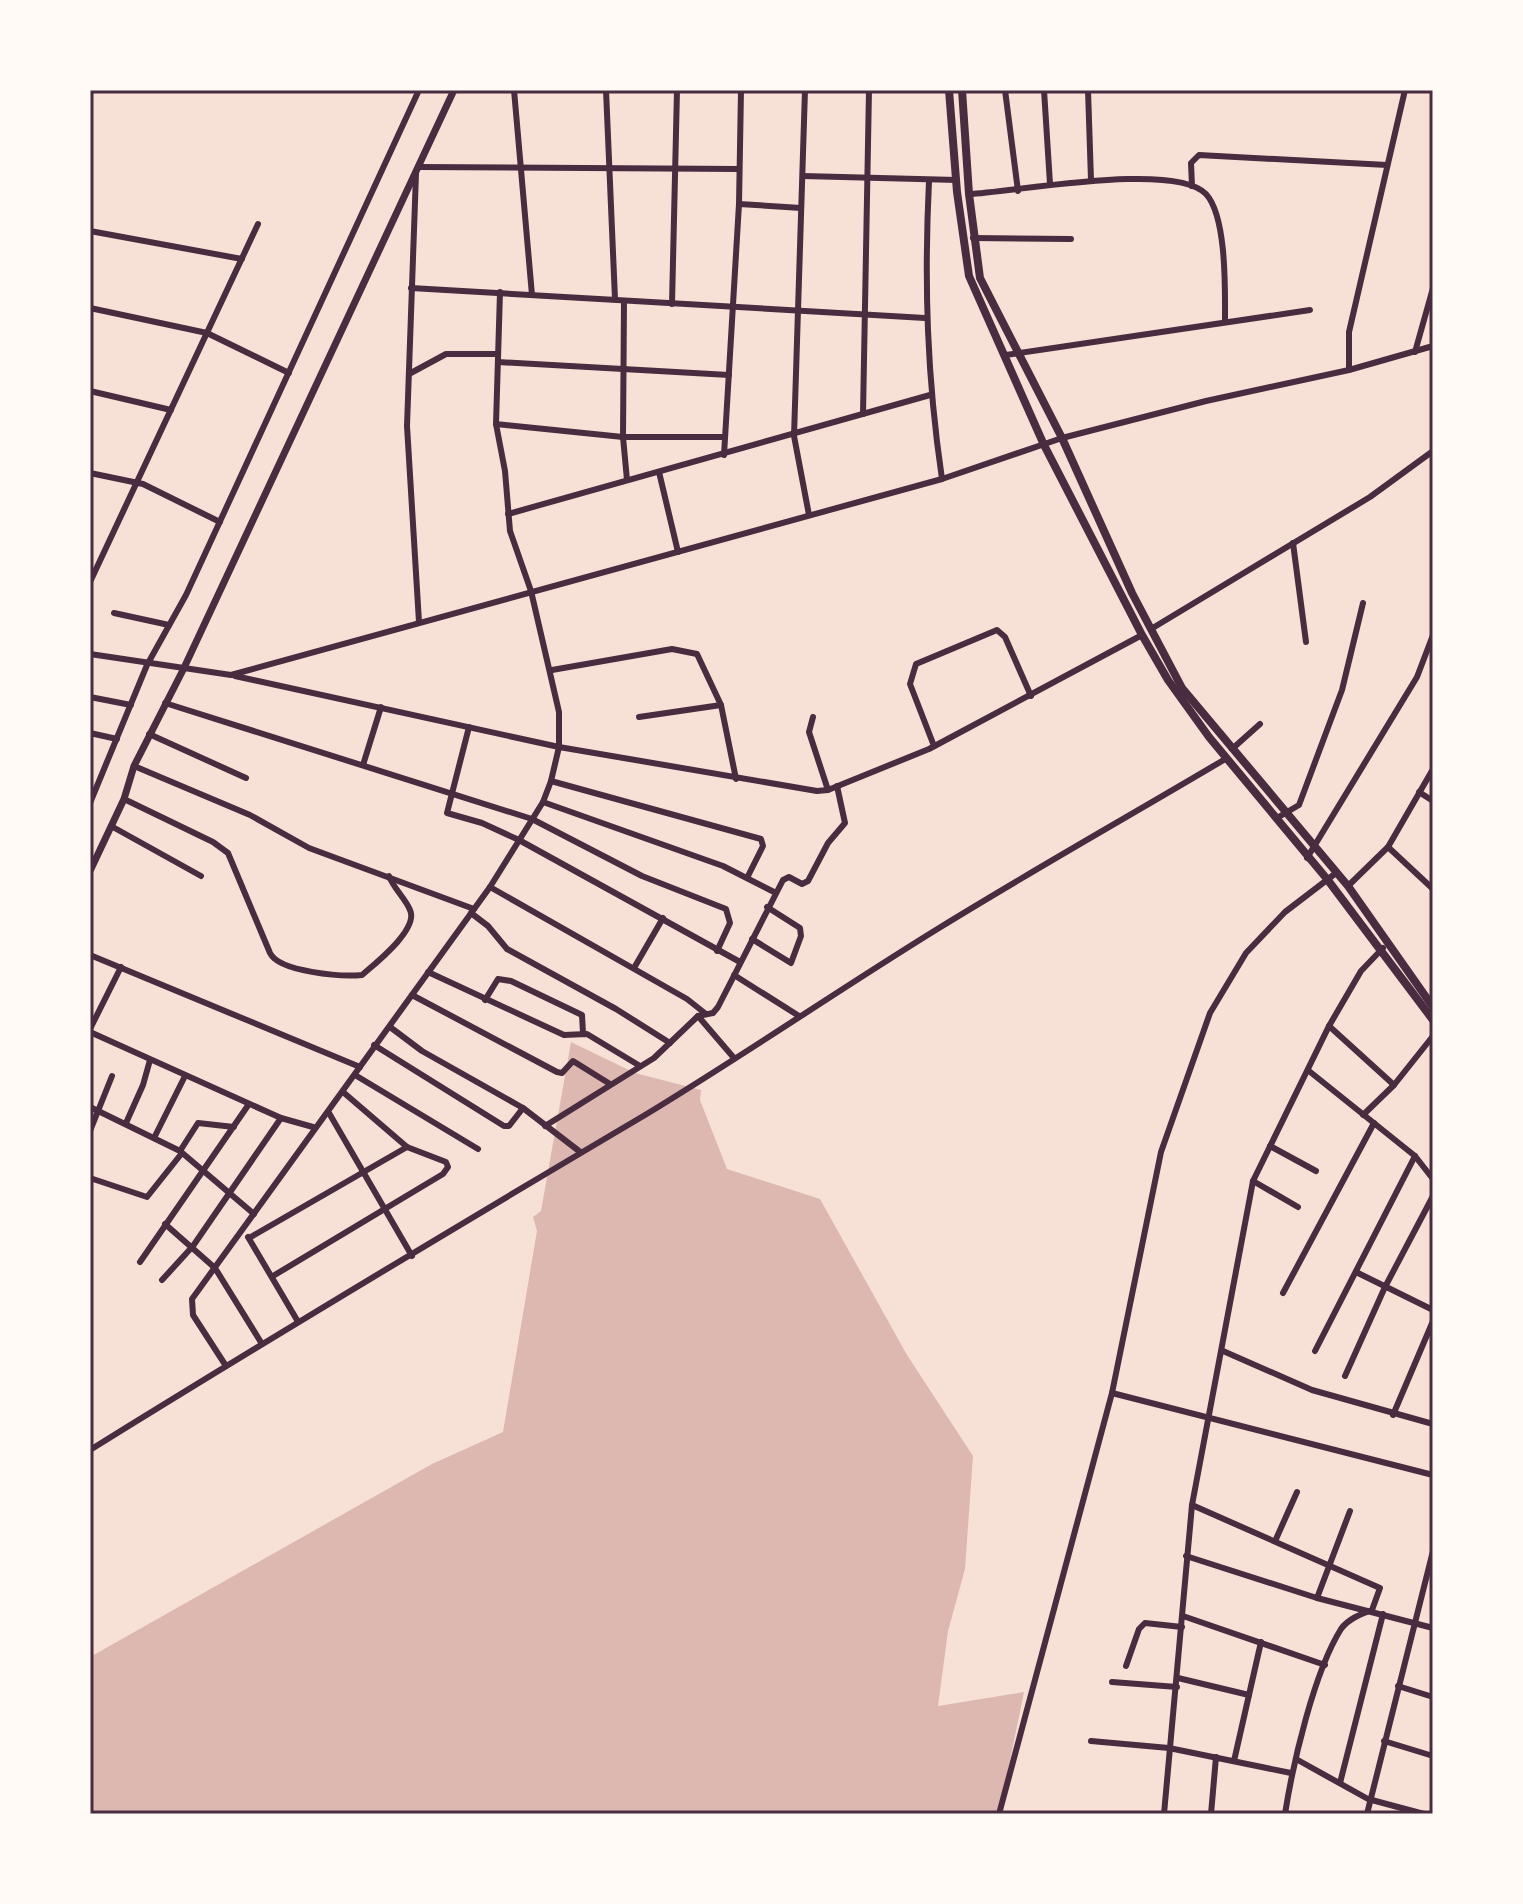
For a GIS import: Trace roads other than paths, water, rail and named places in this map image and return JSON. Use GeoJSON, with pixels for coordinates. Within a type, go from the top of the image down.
{"type":"FeatureCollection","features":[{"type":"Feature","properties":{"kind":"main road"},"geometry":{"type":"LineString","coordinates":[[949,90],[965,262],[1044,445],[1142,635],[1168,680],[1227,758],[1327,879],[1433,1020]]}},
{"type":"Feature","properties":{"kind":"main road"},"geometry":{"type":"LineString","coordinates":[[962,90],[973,238],[980,278],[1062,438],[1151,629],[1182,688],[1348,886],[1433,1007]]}},
{"type":"Feature","properties":{"kind":"street"},"geometry":{"type":"LineString","coordinates":[[90,803],[147,665],[220,522],[419,90]]}},
{"type":"Feature","properties":{"kind":"street"},"geometry":{"type":"LineString","coordinates":[[90,871],[124,799],[134,766],[183,670],[454,90]]}},
{"type":"Feature","properties":{"kind":"street"},"geometry":{"type":"LineString","coordinates":[[514,90],[518,167],[532,295]]}},
{"type":"Feature","properties":{"kind":"street"},"geometry":{"type":"LineString","coordinates":[[606,90],[615,299]]}},
{"type":"Feature","properties":{"kind":"street"},"geometry":{"type":"LineString","coordinates":[[672,304],[677,90]]}},
{"type":"Feature","properties":{"kind":"street"},"geometry":{"type":"LineString","coordinates":[[724,455],[739,204],[741,90]]}},
{"type":"Feature","properties":{"kind":"street"},"geometry":{"type":"LineString","coordinates":[[805,90],[794,436],[809,515]]}},
{"type":"Feature","properties":{"kind":"street"},"geometry":{"type":"LineString","coordinates":[[863,414],[869,90]]}},
{"type":"Feature","properties":{"kind":"street"},"geometry":{"type":"LineString","coordinates":[[1005,90],[1018,191]]}},
{"type":"Feature","properties":{"kind":"street"},"geometry":{"type":"LineString","coordinates":[[1044,90],[1050,184]]}},
{"type":"Feature","properties":{"kind":"street"},"geometry":{"type":"LineString","coordinates":[[1088,90],[1091,180]]}},
{"type":"Feature","properties":{"kind":"street"},"geometry":{"type":"LineString","coordinates":[[1349,370],[1349,332],[1405,90]]}},
{"type":"Feature","properties":{"kind":"street"},"geometry":{"type":"LineString","coordinates":[[1192,186],[1191,163],[1199,155],[1387,165]]}},
{"type":"Feature","properties":{"kind":"street"},"geometry":{"type":"LineString","coordinates":[[417,170],[518,167],[739,169]]}},
{"type":"Feature","properties":{"kind":"street"},"geometry":{"type":"LineString","coordinates":[[417,170],[409,374],[411,535],[419,622]]}},
{"type":"Feature","properties":{"kind":"street"},"geometry":{"type":"LineString","coordinates":[[803,176],[957,180]]}},
{"type":"Feature","properties":{"kind":"street"},"geometry":{"type":"LineString","coordinates":[[969,194],[1018,191],[1091,180],[1149,179],[1192,186],[1208,197],[1217,224],[1224,266],[1225,321]]}},
{"type":"Feature","properties":{"kind":"street"},"geometry":{"type":"LineString","coordinates":[[929,181],[925,318],[930,395],[942,479]]}},
{"type":"Feature","properties":{"kind":"street"},"geometry":{"type":"LineString","coordinates":[[739,204],[801,208]]}},
{"type":"Feature","properties":{"kind":"street"},"geometry":{"type":"LineString","coordinates":[[90,582],[94,563],[171,410],[258,224]]}},
{"type":"Feature","properties":{"kind":"street"},"geometry":{"type":"LineString","coordinates":[[90,231],[242,259]]}},
{"type":"Feature","properties":{"kind":"street"},"geometry":{"type":"LineString","coordinates":[[973,238],[1071,239]]}},
{"type":"Feature","properties":{"kind":"street"},"geometry":{"type":"LineString","coordinates":[[411,288],[925,318]]}},
{"type":"Feature","properties":{"kind":"street"},"geometry":{"type":"LineString","coordinates":[[1415,352],[1433,288]]}},
{"type":"Feature","properties":{"kind":"street"},"geometry":{"type":"LineString","coordinates":[[226,1366],[191,1306],[196,1293],[313,1127],[329,1113],[374,1045],[490,887],[543,802],[551,781],[561,729],[552,670],[531,591],[514,547],[496,424],[500,292]]}},
{"type":"Feature","properties":{"kind":"street"},"geometry":{"type":"LineString","coordinates":[[624,301],[623,437],[627,480]]}},
{"type":"Feature","properties":{"kind":"street"},"geometry":{"type":"LineString","coordinates":[[90,308],[207,333],[289,373]]}},
{"type":"Feature","properties":{"kind":"street"},"geometry":{"type":"LineString","coordinates":[[1006,355],[1310,310]]}},
{"type":"Feature","properties":{"kind":"street"},"geometry":{"type":"LineString","coordinates":[[231,675],[942,479],[1062,438],[1206,401],[1349,370],[1433,346]]}},
{"type":"Feature","properties":{"kind":"street"},"geometry":{"type":"LineString","coordinates":[[409,374],[446,354],[729,375]]}},
{"type":"Feature","properties":{"kind":"street"},"geometry":{"type":"LineString","coordinates":[[90,391],[171,410]]}},
{"type":"Feature","properties":{"kind":"street"},"geometry":{"type":"LineString","coordinates":[[508,514],[794,436],[930,395]]}},
{"type":"Feature","properties":{"kind":"street"},"geometry":{"type":"LineString","coordinates":[[496,424],[623,437],[724,437]]}},
{"type":"Feature","properties":{"kind":"street"},"geometry":{"type":"LineString","coordinates":[[1151,629],[1370,497],[1433,451]]}},
{"type":"Feature","properties":{"kind":"street"},"geometry":{"type":"LineString","coordinates":[[659,472],[678,552]]}},
{"type":"Feature","properties":{"kind":"street"},"geometry":{"type":"LineString","coordinates":[[90,473],[136,482],[220,522]]}},
{"type":"Feature","properties":{"kind":"street"},"geometry":{"type":"LineString","coordinates":[[1293,543],[1306,642]]}},
{"type":"Feature","properties":{"kind":"street"},"geometry":{"type":"LineString","coordinates":[[1277,818],[1299,805],[1342,690],[1363,603]]}},
{"type":"Feature","properties":{"kind":"street"},"geometry":{"type":"LineString","coordinates":[[114,613],[169,625]]}},
{"type":"Feature","properties":{"kind":"street"},"geometry":{"type":"LineString","coordinates":[[934,746],[910,684],[916,664],[997,630],[1005,637],[1031,696]]}},
{"type":"Feature","properties":{"kind":"street"},"geometry":{"type":"LineString","coordinates":[[90,654],[147,665],[231,675],[559,747],[736,779],[828,790],[934,746],[1142,635]]}},
{"type":"Feature","properties":{"kind":"street"},"geometry":{"type":"LineString","coordinates":[[1307,858],[1417,677],[1433,635]]}},
{"type":"Feature","properties":{"kind":"street"},"geometry":{"type":"LineString","coordinates":[[552,670],[672,649],[691,650],[703,661],[721,705],[736,779]]}},
{"type":"Feature","properties":{"kind":"street"},"geometry":{"type":"LineString","coordinates":[[90,697],[131,705]]}},
{"type":"Feature","properties":{"kind":"street"},"geometry":{"type":"LineString","coordinates":[[165,703],[532,819],[642,876],[726,909],[730,913],[730,923],[717,951]]}},
{"type":"Feature","properties":{"kind":"street"},"geometry":{"type":"LineString","coordinates":[[639,717],[721,705]]}},
{"type":"Feature","properties":{"kind":"street"},"geometry":{"type":"LineString","coordinates":[[363,765],[381,707]]}},
{"type":"Feature","properties":{"kind":"street"},"geometry":{"type":"LineString","coordinates":[[813,717],[809,732],[828,790]]}},
{"type":"Feature","properties":{"kind":"street"},"geometry":{"type":"LineString","coordinates":[[1232,749],[1260,724]]}},
{"type":"Feature","properties":{"kind":"street"},"geometry":{"type":"LineString","coordinates":[[469,727],[449,793],[447,813],[482,823],[519,840],[740,962]]}},
{"type":"Feature","properties":{"kind":"street"},"geometry":{"type":"LineString","coordinates":[[90,733],[117,739]]}},
{"type":"Feature","properties":{"kind":"street"},"geometry":{"type":"LineString","coordinates":[[149,734],[246,778]]}},
{"type":"Feature","properties":{"kind":"street"},"geometry":{"type":"LineString","coordinates":[[90,1450],[297,1320],[412,1256],[941,927],[1227,758]]}},
{"type":"Feature","properties":{"kind":"street"},"geometry":{"type":"LineString","coordinates":[[134,766],[250,815],[309,848],[389,876],[473,911],[507,949],[616,1009],[670,1043]]}},
{"type":"Feature","properties":{"kind":"street"},"geometry":{"type":"LineString","coordinates":[[1348,886],[1388,847],[1433,769]]}},
{"type":"Feature","properties":{"kind":"street"},"geometry":{"type":"LineString","coordinates":[[551,781],[761,839],[763,846],[748,876]]}},
{"type":"Feature","properties":{"kind":"street"},"geometry":{"type":"LineString","coordinates":[[545,1126],[640,1066],[702,1015],[718,1007],[767,907],[785,878],[794,878],[802,884],[808,881],[828,843],[845,823],[837,786]]}},
{"type":"Feature","properties":{"kind":"street"},"geometry":{"type":"LineString","coordinates":[[1419,792],[1433,801]]}},
{"type":"Feature","properties":{"kind":"street"},"geometry":{"type":"LineString","coordinates":[[124,799],[213,842],[228,853],[270,953],[280,964],[341,976],[362,975],[406,932],[411,922],[412,913],[389,876]]}},
{"type":"Feature","properties":{"kind":"street"},"geometry":{"type":"LineString","coordinates":[[543,802],[748,876],[776,893]]}},
{"type":"Feature","properties":{"kind":"street"},"geometry":{"type":"LineString","coordinates":[[111,826],[201,876]]}},
{"type":"Feature","properties":{"kind":"street"},"geometry":{"type":"LineString","coordinates":[[1388,847],[1433,889]]}},
{"type":"Feature","properties":{"kind":"street"},"geometry":{"type":"LineString","coordinates":[[999,1814],[1112,1393],[1161,1152],[1210,1013],[1246,953],[1285,912],[1336,873]]}},
{"type":"Feature","properties":{"kind":"street"},"geometry":{"type":"LineString","coordinates":[[490,887],[634,968],[702,1015],[734,1058]]}},
{"type":"Feature","properties":{"kind":"street"},"geometry":{"type":"LineString","coordinates":[[752,939],[791,963],[801,936],[800,928],[767,907]]}},
{"type":"Feature","properties":{"kind":"street"},"geometry":{"type":"LineString","coordinates":[[634,968],[663,918]]}},
{"type":"Feature","properties":{"kind":"street"},"geometry":{"type":"LineString","coordinates":[[1164,1814],[1192,1505],[1253,1181],[1329,1026],[1361,971],[1388,944]]}},
{"type":"Feature","properties":{"kind":"street"},"geometry":{"type":"LineString","coordinates":[[90,955],[360,1067]]}},
{"type":"Feature","properties":{"kind":"street"},"geometry":{"type":"LineString","coordinates":[[121,967],[90,1031],[281,1118],[313,1127]]}},
{"type":"Feature","properties":{"kind":"street"},"geometry":{"type":"LineString","coordinates":[[428,972],[564,1035],[583,1033],[640,1066]]}},
{"type":"Feature","properties":{"kind":"street"},"geometry":{"type":"LineString","coordinates":[[734,975],[799,1016]]}},
{"type":"Feature","properties":{"kind":"street"},"geometry":{"type":"LineString","coordinates":[[485,1000],[498,979],[511,981],[582,1015],[583,1033]]}},
{"type":"Feature","properties":{"kind":"street"},"geometry":{"type":"LineString","coordinates":[[412,995],[557,1072],[562,1073],[573,1061],[610,1084]]}},
{"type":"Feature","properties":{"kind":"street"},"geometry":{"type":"LineString","coordinates":[[1329,1026],[1394,1085]]}},
{"type":"Feature","properties":{"kind":"street"},"geometry":{"type":"LineString","coordinates":[[390,1027],[449,1067],[523,1108],[579,1151]]}},
{"type":"Feature","properties":{"kind":"street"},"geometry":{"type":"LineString","coordinates":[[1363,1115],[1394,1085],[1433,1036]]}},
{"type":"Feature","properties":{"kind":"street"},"geometry":{"type":"LineString","coordinates":[[374,1045],[458,1101],[506,1127],[523,1108]]}},
{"type":"Feature","properties":{"kind":"street"},"geometry":{"type":"LineString","coordinates":[[126,1123],[150,1060]]}},
{"type":"Feature","properties":{"kind":"street"},"geometry":{"type":"LineString","coordinates":[[1309,1071],[1415,1156],[1433,1179]]}},
{"type":"Feature","properties":{"kind":"street"},"geometry":{"type":"LineString","coordinates":[[355,1075],[478,1149]]}},
{"type":"Feature","properties":{"kind":"street"},"geometry":{"type":"LineString","coordinates":[[90,1131],[112,1076]]}},
{"type":"Feature","properties":{"kind":"street"},"geometry":{"type":"LineString","coordinates":[[154,1138],[185,1076]]}},
{"type":"Feature","properties":{"kind":"street"},"geometry":{"type":"LineString","coordinates":[[273,1276],[443,1174],[448,1167],[437,1158],[407,1147],[343,1092]]}},
{"type":"Feature","properties":{"kind":"street"},"geometry":{"type":"LineString","coordinates":[[140,1262],[249,1104]]}},
{"type":"Feature","properties":{"kind":"street"},"geometry":{"type":"LineString","coordinates":[[90,1107],[181,1152],[254,1214]]}},
{"type":"Feature","properties":{"kind":"street"},"geometry":{"type":"LineString","coordinates":[[329,1113],[412,1256]]}},
{"type":"Feature","properties":{"kind":"street"},"geometry":{"type":"LineString","coordinates":[[162,1280],[193,1246],[281,1118]]}},
{"type":"Feature","properties":{"kind":"street"},"geometry":{"type":"LineString","coordinates":[[90,1178],[151,1196],[198,1123],[234,1127]]}},
{"type":"Feature","properties":{"kind":"street"},"geometry":{"type":"LineString","coordinates":[[1283,1293],[1374,1123]]}},
{"type":"Feature","properties":{"kind":"street"},"geometry":{"type":"LineString","coordinates":[[1270,1146],[1316,1171]]}},
{"type":"Feature","properties":{"kind":"street"},"geometry":{"type":"LineString","coordinates":[[249,1238],[362,1169],[407,1147]]}},
{"type":"Feature","properties":{"kind":"street"},"geometry":{"type":"LineString","coordinates":[[1315,1351],[1415,1156]]}},
{"type":"Feature","properties":{"kind":"street"},"geometry":{"type":"LineString","coordinates":[[1253,1181],[1298,1207]]}},
{"type":"Feature","properties":{"kind":"street"},"geometry":{"type":"LineString","coordinates":[[1345,1376],[1385,1287],[1433,1196]]}},
{"type":"Feature","properties":{"kind":"street"},"geometry":{"type":"LineString","coordinates":[[165,1224],[215,1268],[262,1344]]}},
{"type":"Feature","properties":{"kind":"street"},"geometry":{"type":"LineString","coordinates":[[243,1230],[297,1320]]}},
{"type":"Feature","properties":{"kind":"street"},"geometry":{"type":"LineString","coordinates":[[1356,1272],[1433,1310]]}},
{"type":"Feature","properties":{"kind":"street"},"geometry":{"type":"LineString","coordinates":[[1393,1415],[1433,1321]]}},
{"type":"Feature","properties":{"kind":"street"},"geometry":{"type":"LineString","coordinates":[[1223,1351],[1312,1390],[1433,1424]]}},
{"type":"Feature","properties":{"kind":"street"},"geometry":{"type":"LineString","coordinates":[[1112,1393],[1433,1475]]}},
{"type":"Feature","properties":{"kind":"street"},"geometry":{"type":"LineString","coordinates":[[1276,1539],[1297,1492]]}},
{"type":"Feature","properties":{"kind":"street"},"geometry":{"type":"LineString","coordinates":[[1192,1505],[1377,1584],[1381,1593],[1372,1610],[1355,1616],[1342,1627],[1325,1665],[1291,1773],[1285,1814]]}},
{"type":"Feature","properties":{"kind":"street"},"geometry":{"type":"LineString","coordinates":[[1317,1598],[1350,1511]]}},
{"type":"Feature","properties":{"kind":"street"},"geometry":{"type":"LineString","coordinates":[[1367,1814],[1368,1799],[1433,1551]]}},
{"type":"Feature","properties":{"kind":"street"},"geometry":{"type":"LineString","coordinates":[[1186,1556],[1317,1598],[1433,1628]]}},
{"type":"Feature","properties":{"kind":"street"},"geometry":{"type":"LineString","coordinates":[[1340,1783],[1383,1614]]}},
{"type":"Feature","properties":{"kind":"street"},"geometry":{"type":"LineString","coordinates":[[1183,1616],[1325,1665]]}},
{"type":"Feature","properties":{"kind":"street"},"geometry":{"type":"LineString","coordinates":[[1126,1666],[1139,1629],[1145,1623],[1182,1627]]}},
{"type":"Feature","properties":{"kind":"street"},"geometry":{"type":"LineString","coordinates":[[1234,1761],[1261,1642]]}},
{"type":"Feature","properties":{"kind":"street"},"geometry":{"type":"LineString","coordinates":[[1178,1678],[1249,1695]]}},
{"type":"Feature","properties":{"kind":"street"},"geometry":{"type":"LineString","coordinates":[[1112,1682],[1177,1687]]}},
{"type":"Feature","properties":{"kind":"street"},"geometry":{"type":"LineString","coordinates":[[1398,1686],[1433,1697]]}},
{"type":"Feature","properties":{"kind":"street"},"geometry":{"type":"LineString","coordinates":[[1091,1741],[1169,1748],[1291,1773]]}},
{"type":"Feature","properties":{"kind":"street"},"geometry":{"type":"LineString","coordinates":[[1384,1741],[1433,1756]]}},
{"type":"Feature","properties":{"kind":"street"},"geometry":{"type":"LineString","coordinates":[[1211,1814],[1216,1757]]}},
{"type":"Feature","properties":{"kind":"street"},"geometry":{"type":"LineString","coordinates":[[1296,1759],[1368,1799],[1424,1814]]}}]}
